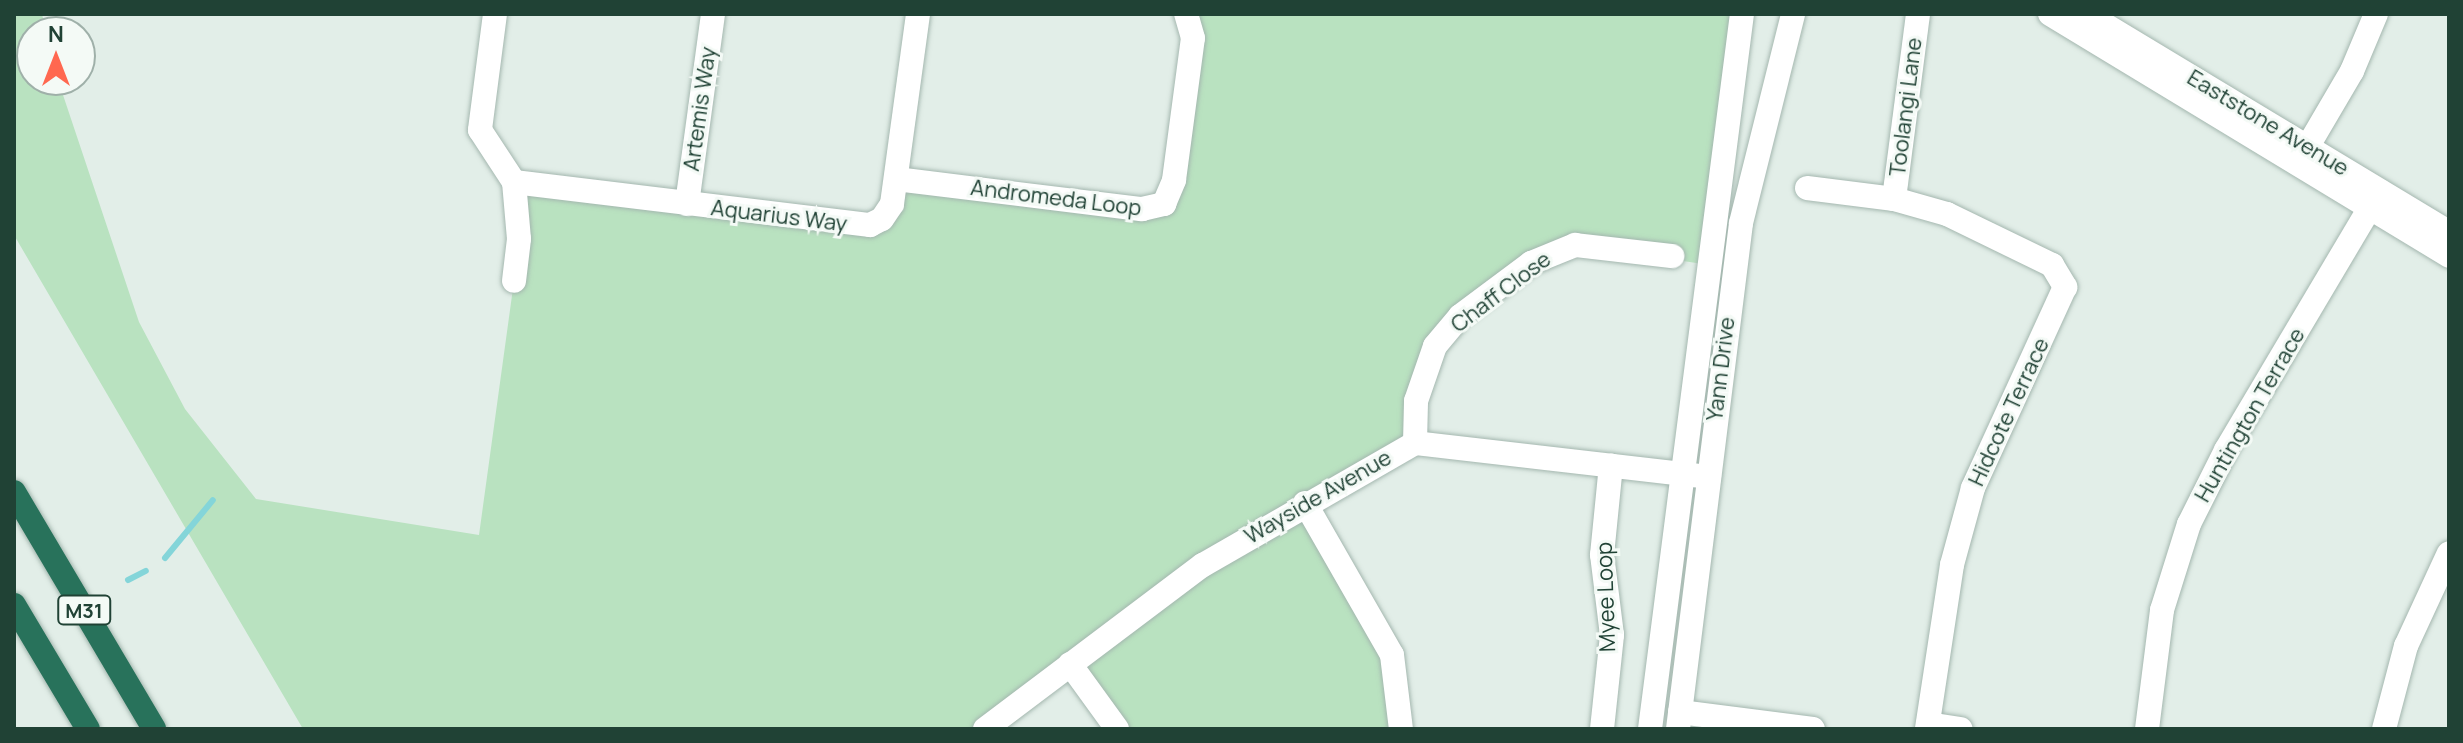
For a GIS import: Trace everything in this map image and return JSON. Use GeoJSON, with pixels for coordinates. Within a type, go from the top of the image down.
{"type":"FeatureCollection","features":[{"type":"Feature","properties":{"kind":"highway","name":"M31"},"geometry":{"type":"LineString","coordinates":[[14,492],[154,729]]}},
{"type":"Feature","properties":{"kind":"highway","name":"M31"},"geometry":{"type":"LineString","coordinates":[[14,605],[88,729]]}},
{"type":"Feature","properties":{"kind":"street"},"geometry":{"type":"LineString","coordinates":[[495,14],[480,130],[514,182],[519,239],[514,281]]}},
{"type":"Feature","properties":{"kind":"street","name":"Artemis Way"},"geometry":{"type":"LineString","coordinates":[[687,204],[713,14]]}},
{"type":"Feature","properties":{"kind":"street","name":"Aquarius Way"},"geometry":{"type":"LineString","coordinates":[[514,182],[870,225],[882,219],[892,204],[918,14]]}},
{"type":"Feature","properties":{"kind":"street","name":"Andromeda Loop"},"geometry":{"type":"LineString","coordinates":[[896,179],[1142,209],[1164,204],[1174,180],[1193,38],[1186,14]]}},
{"type":"Feature","properties":{"kind":"street","name":"Yann Drive"},"geometry":{"type":"LineString","coordinates":[[1650,729],[1680,474],[1742,14]]}},
{"type":"Feature","properties":{"kind":"street","name":"Yann Drive"},"geometry":{"type":"LineString","coordinates":[[1679,721],[1741,223],[1793,14]]}},
{"type":"Feature","properties":{"kind":"street","name":"Toolangi Lane"},"geometry":{"type":"LineString","coordinates":[[1894,199],[1918,14]]}},
{"type":"Feature","properties":{"kind":"street","name":"Eaststone Avenue"},"geometry":{"type":"LineString","coordinates":[[2050,14],[2235,125],[2302,155]]}},
{"type":"Feature","properties":{"kind":"street","name":"Eaststone Avenue"},"geometry":{"type":"LineString","coordinates":[[2087,14],[2302,155],[2375,199],[2449,256]]}},
{"type":"Feature","properties":{"kind":"street"},"geometry":{"type":"LineString","coordinates":[[2302,155],[2352,71],[2376,14]]}},
{"type":"Feature","properties":{"kind":"street"},"geometry":{"type":"LineString","coordinates":[[1807,188],[1894,199]]}},
{"type":"Feature","properties":{"kind":"street","name":"Hidcote Terrace"},"geometry":{"type":"LineString","coordinates":[[1894,199],[2001,237],[2052,265],[2065,287],[1973,488],[1952,565],[1928,727]]}},
{"type":"Feature","properties":{"kind":"street","name":"Eaststone Avenue"},"geometry":{"type":"LineString","coordinates":[[2375,199],[2449,232]]}},
{"type":"Feature","properties":{"kind":"street","name":"Huntington Terrace"},"geometry":{"type":"LineString","coordinates":[[2147,729],[2162,610],[2189,524],[2226,450],[2375,199]]}},
{"type":"Feature","properties":{"kind":"street","name":"Chaff Close"},"geometry":{"type":"LineString","coordinates":[[1415,443],[1416,401],[1435,346],[1460,316],[1531,263],[1575,245],[1672,256]]}},
{"type":"Feature","properties":{"kind":"street","name":"Wayside Avenue"},"geometry":{"type":"LineString","coordinates":[[985,729],[1203,565],[1305,503],[1415,443],[1709,477]]}},
{"type":"Feature","properties":{"kind":"street","name":"Myee Loop"},"geometry":{"type":"LineString","coordinates":[[1602,729],[1612,635],[1602,540],[1611,465]]}},
{"type":"Feature","properties":{"kind":"street"},"geometry":{"type":"LineString","coordinates":[[1305,503],[1392,655],[1401,729]]}},
{"type":"Feature","properties":{"kind":"street"},"geometry":{"type":"LineString","coordinates":[[2384,729],[2406,646],[2449,553]]}},
{"type":"Feature","properties":{"kind":"street"},"geometry":{"type":"LineString","coordinates":[[1070,664],[1117,729]]}},
{"type":"Feature","properties":{"kind":"street"},"geometry":{"type":"LineString","coordinates":[[1679,721],[1813,729]]}},
{"type":"Feature","properties":{"kind":"street"},"geometry":{"type":"LineString","coordinates":[[1928,727],[1961,729]]}},
{"type":"Feature","properties":{"kind":"green space"},"geometry":{"type":"Polygon","coordinates":[[[14,14],[42,14],[16,16],[16,96],[63,96],[139,322],[185,409],[256,499],[479,535],[514,281],[514,182],[870,225],[896,179],[1165,204],[1186,14],[1742,14],[1710,265],[1575,245],[1447,330],[1415,443],[1305,503],[1392,655],[1401,729],[1117,729],[1070,665],[985,729],[303,729],[14,235],[14,14]]]}},
{"type":"Feature","properties":{"kind":"waterway"},"geometry":{"type":"LineString","coordinates":[[165,558],[213,500]]}},
{"type":"Feature","properties":{"kind":"waterway"},"geometry":{"type":"LineString","coordinates":[[128,580],[146,571]]}}]}
